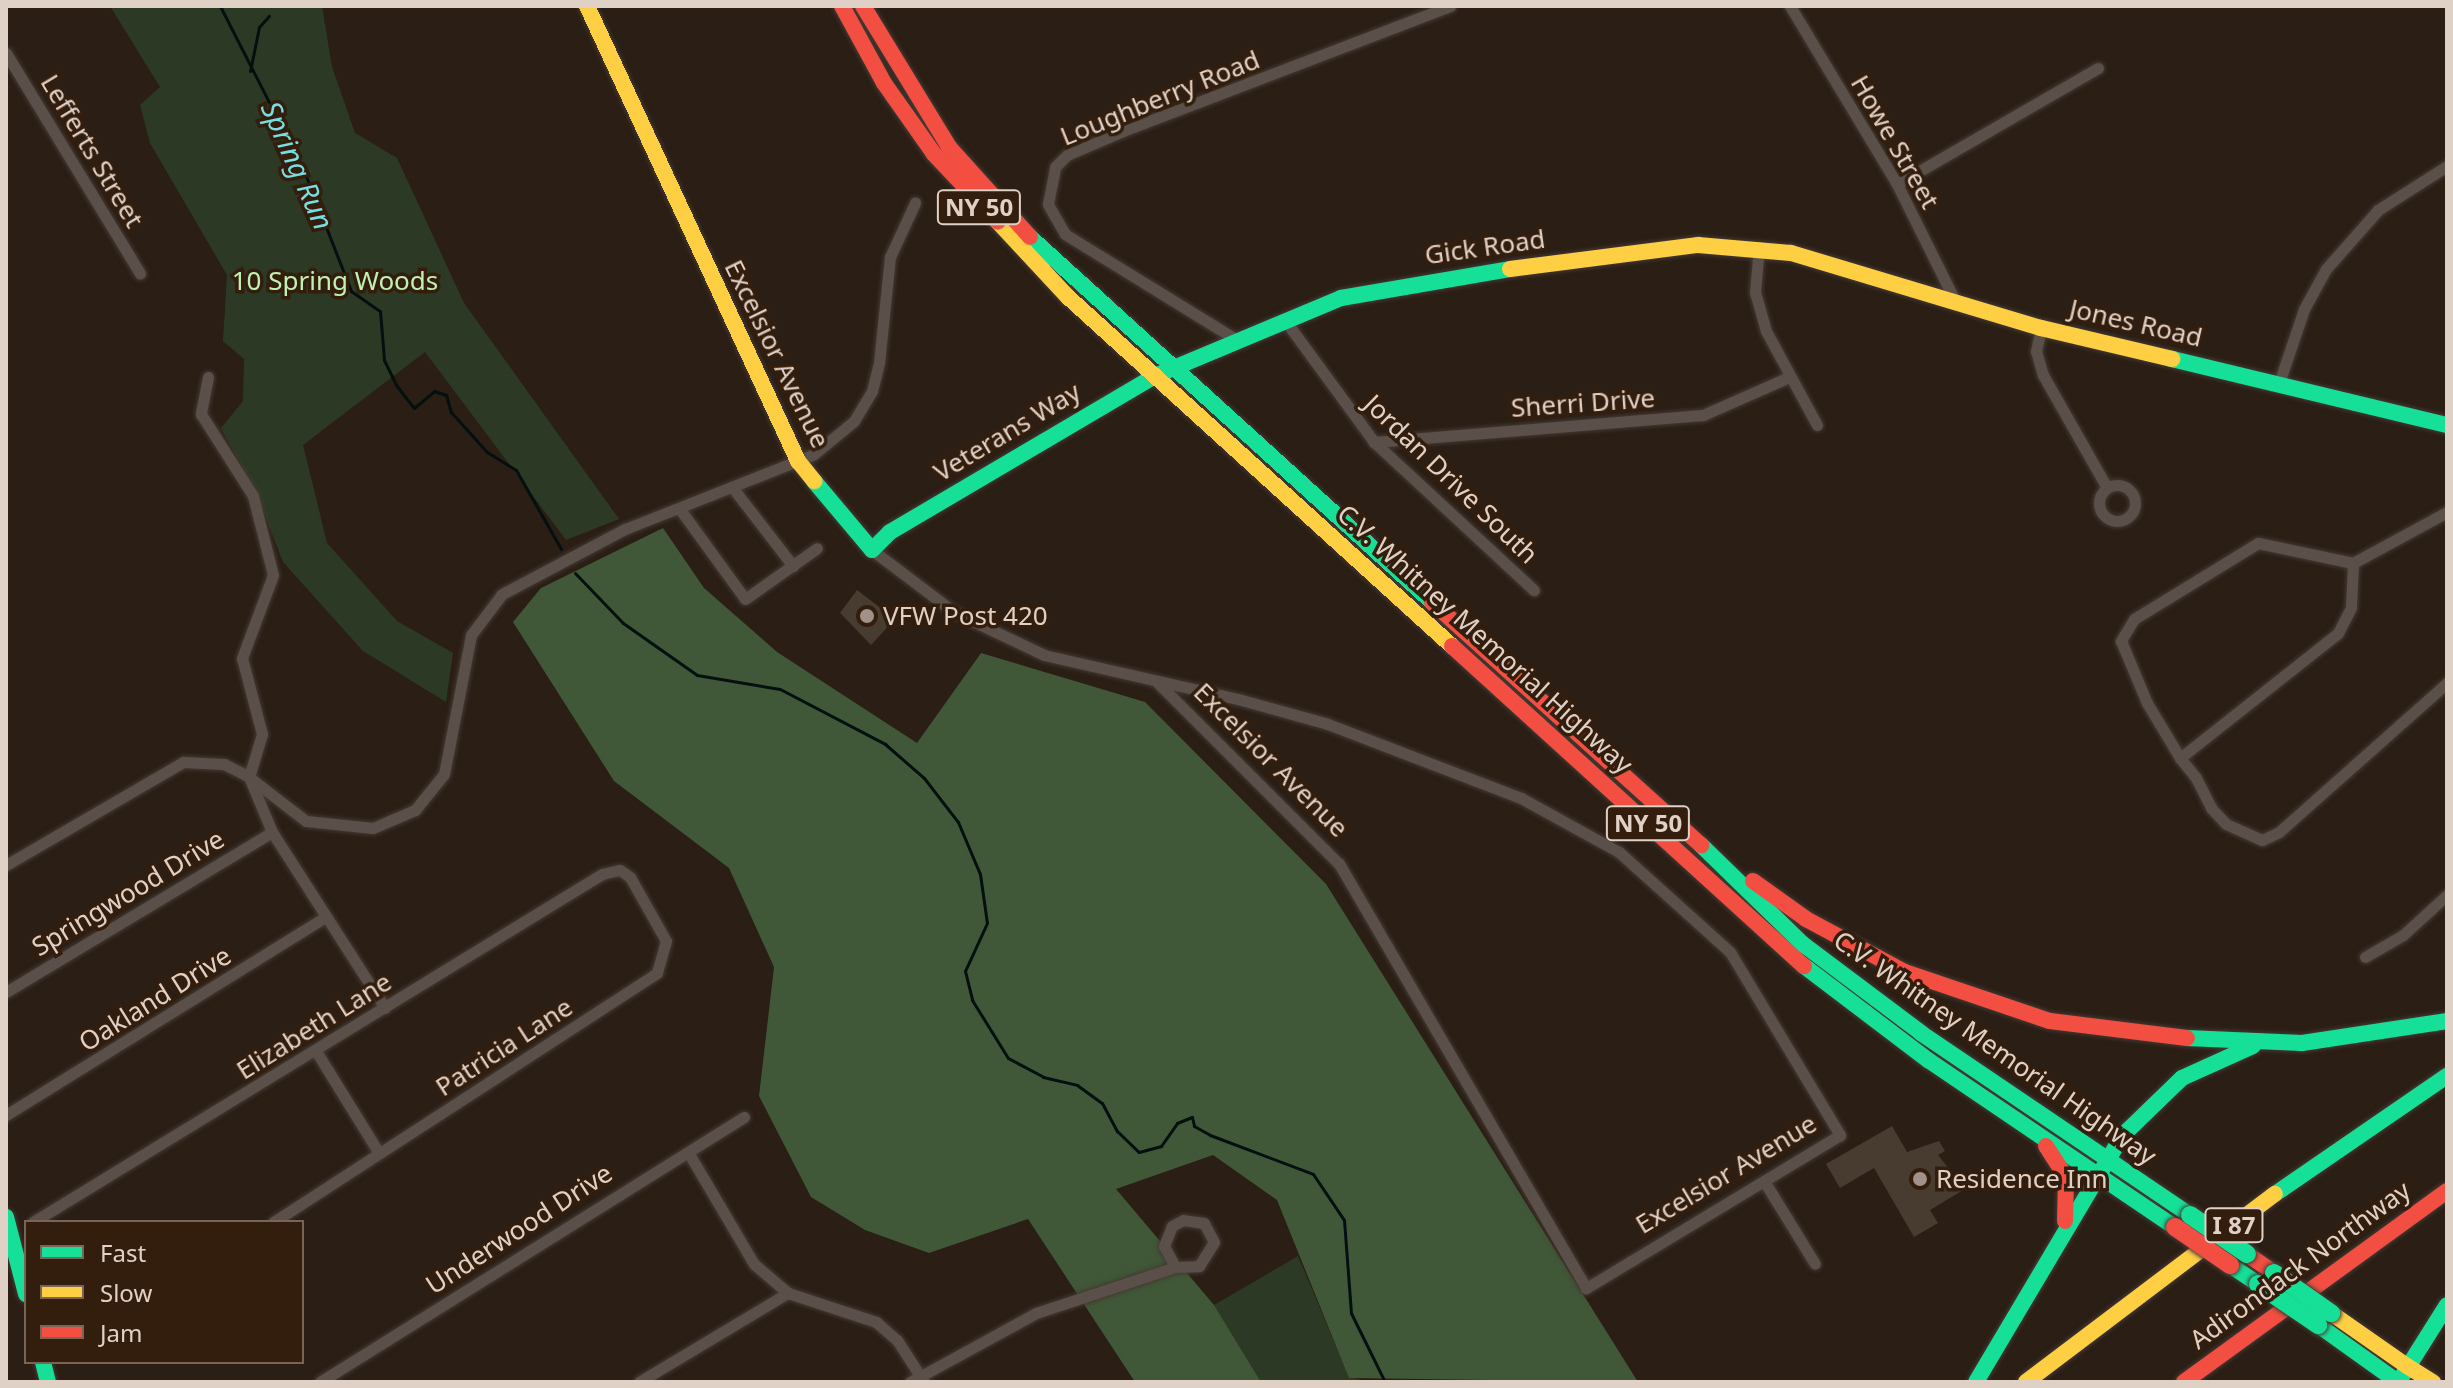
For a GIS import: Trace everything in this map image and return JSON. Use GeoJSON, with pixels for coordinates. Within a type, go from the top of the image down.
{"type":"FeatureCollection","features":[{"type":"Feature","properties":{"kind":"main road","name":"Excelsior Avenue"},"geometry":{"type":"LineString","coordinates":[[587,6],[798,461],[872,550]]}},
{"type":"Feature","properties":{"kind":"main road","name":"C.V. Whitney Memorial Highway"},"geometry":{"type":"LineString","coordinates":[[842,6],[884,83],[958,185],[1027,258],[1166,372],[1670,815],[1804,945],[2101,1167],[2183,1221]]}},
{"type":"Feature","properties":{"kind":"main road","name":"C.V. Whitney Memorial Highway"},"geometry":{"type":"LineString","coordinates":[[863,6],[923,110],[974,177],[1045,253],[1166,372],[1811,972],[2035,1133],[2101,1167]]}},
{"type":"Feature","properties":{"kind":"main road","name":"Gick Road"},"geometry":{"type":"LineString","coordinates":[[1166,372],[1284,319],[1366,291],[1443,277],[1698,245],[1759,247],[1816,260]]}},
{"type":"Feature","properties":{"kind":"main road","name":"Jones Road"},"geometry":{"type":"LineString","coordinates":[[1816,260],[2041,328],[2447,425]]}},
{"type":"Feature","properties":{"kind":"main road","name":"Veterans Way"},"geometry":{"type":"LineString","coordinates":[[872,550],[890,532],[1166,372]]}},
{"type":"Feature","properties":{"kind":"main road"},"geometry":{"type":"LineString","coordinates":[[1670,815],[1806,919],[1932,984],[1992,1006],[2096,1030],[2262,1042],[2347,1039],[2447,1021]]}},
{"type":"Feature","properties":{"kind":"main road"},"geometry":{"type":"LineString","coordinates":[[1976,1382],[2101,1167],[2163,1092],[2221,1057],[2262,1042]]}},
{"type":"Feature","properties":{"kind":"main road","name":"I 87"},"geometry":{"type":"LineString","coordinates":[[2026,1382],[2309,1169],[2447,1076]]}},
{"type":"Feature","properties":{"kind":"main road"},"geometry":{"type":"LineString","coordinates":[[2035,1133],[2066,1177],[2069,1203],[2060,1242]]}},
{"type":"Feature","properties":{"kind":"main road","name":"Adirondack Northway"},"geometry":{"type":"LineString","coordinates":[[2184,1382],[2447,1191]]}},
{"type":"Feature","properties":{"kind":"main road","name":"NY 50"},"geometry":{"type":"LineString","coordinates":[[2183,1221],[2247,1254],[2274,1273],[2324,1319],[2401,1377],[2433,1382]]}},
{"type":"Feature","properties":{"kind":"main road","name":"NY 50"},"geometry":{"type":"LineString","coordinates":[[2183,1221],[2230,1265],[2258,1284],[2324,1319]]}},
{"type":"Feature","properties":{"kind":"main road"},"geometry":{"type":"LineString","coordinates":[[14,1224],[12,1264],[24,1290]]}},
{"type":"Feature","properties":{"kind":"main road"},"geometry":{"type":"LineString","coordinates":[[2401,1377],[2447,1305]]}},
{"type":"Feature","properties":{"kind":"street","name":"Loughberry Road"},"geometry":{"type":"LineString","coordinates":[[1237,340],[1065,234],[1048,204],[1055,167],[1067,155],[1123,131],[1450,6]]}},
{"type":"Feature","properties":{"kind":"street","name":"Howe Street"},"geometry":{"type":"LineString","coordinates":[[1790,6],[1897,184],[1956,303]]}},
{"type":"Feature","properties":{"kind":"street","name":"Lefferts Street"},"geometry":{"type":"LineString","coordinates":[[6,53],[140,273]]}},
{"type":"Feature","properties":{"kind":"street"},"geometry":{"type":"LineString","coordinates":[[1897,184],[2098,68]]}},
{"type":"Feature","properties":{"kind":"street"},"geometry":{"type":"LineString","coordinates":[[2279,383],[2304,309],[2326,269],[2378,210],[2447,166]]}},
{"type":"Feature","properties":{"kind":"street"},"geometry":{"type":"LineString","coordinates":[[6,865],[183,762],[224,764],[249,777],[306,821],[332,827],[373,828],[415,810],[444,774],[471,635],[488,609],[530,574],[625,529],[798,461],[834,439],[867,402],[879,363],[890,257],[915,203]]}},
{"type":"Feature","properties":{"kind":"street"},"geometry":{"type":"LineString","coordinates":[[1759,247],[1755,292],[1787,378],[1817,425]]}},
{"type":"Feature","properties":{"kind":"street","name":"Jordan Drive South"},"geometry":{"type":"LineString","coordinates":[[1284,319],[1374,442],[1534,590]]}},
{"type":"Feature","properties":{"kind":"street"},"geometry":{"type":"LineString","coordinates":[[2041,328],[2036,351],[2043,375],[2105,484]]}},
{"type":"Feature","properties":{"kind":"street"},"geometry":{"type":"LineString","coordinates":[[208,377],[201,414],[253,496],[273,575],[242,658],[262,734],[249,777],[272,832],[385,1008]]}},
{"type":"Feature","properties":{"kind":"street","name":"Sherri Drive"},"geometry":{"type":"LineString","coordinates":[[1374,442],[1703,415],[1787,378]]}},
{"type":"Feature","properties":{"kind":"street"},"geometry":{"type":"LineString","coordinates":[[732,487],[793,566]]}},
{"type":"Feature","properties":{"kind":"street"},"geometry":{"type":"LineString","coordinates":[[679,508],[745,599],[817,548]]}},
{"type":"Feature","properties":{"kind":"street"},"geometry":{"type":"LineString","coordinates":[[2447,512],[2353,563],[2258,543],[2134,619],[2120,651],[2180,758],[2226,824],[2262,840],[2279,832],[2447,683]]}},
{"type":"Feature","properties":{"kind":"street","name":"Excelsior Avenue"},"geometry":{"type":"LineString","coordinates":[[872,550],[918,589],[994,634],[1044,655],[1157,682],[1328,724],[1443,765],[1521,798],[1619,852],[1730,952],[1840,1135],[1586,1288],[1339,864],[1157,682]]}},
{"type":"Feature","properties":{"kind":"street"},"geometry":{"type":"LineString","coordinates":[[2180,758],[2338,633],[2351,607],[2353,563]]}},
{"type":"Feature","properties":{"kind":"street","name":"Springwood Drive"},"geometry":{"type":"LineString","coordinates":[[6,992],[272,832]]}},
{"type":"Feature","properties":{"kind":"street","name":"Elizabeth Lane"},"geometry":{"type":"LineString","coordinates":[[36,1220],[602,874],[620,870]]}},
{"type":"Feature","properties":{"kind":"street","name":"Patricia Lane"},"geometry":{"type":"LineString","coordinates":[[276,1220],[657,973],[666,941],[630,877],[620,870]]}},
{"type":"Feature","properties":{"kind":"street"},"geometry":{"type":"LineString","coordinates":[[2365,957],[2403,935],[2447,895]]}},
{"type":"Feature","properties":{"kind":"street","name":"Oakland Drive"},"geometry":{"type":"LineString","coordinates":[[6,1115],[325,917]]}},
{"type":"Feature","properties":{"kind":"street"},"geometry":{"type":"LineString","coordinates":[[316,1051],[379,1153]]}},
{"type":"Feature","properties":{"kind":"street","name":"Underwood Drive"},"geometry":{"type":"LineString","coordinates":[[320,1382],[744,1117]]}},
{"type":"Feature","properties":{"kind":"street"},"geometry":{"type":"LineString","coordinates":[[688,1152],[728,1228],[754,1264],[788,1293],[876,1322],[897,1340],[918,1380],[1036,1313],[1169,1270],[1189,1270],[1207,1260],[1214,1242],[1204,1223],[1183,1220],[1172,1226],[1164,1246],[1169,1270]]}},
{"type":"Feature","properties":{"kind":"street"},"geometry":{"type":"LineString","coordinates":[[1764,1181],[1815,1264]]}},
{"type":"Feature","properties":{"kind":"street"},"geometry":{"type":"LineString","coordinates":[[639,1382],[788,1293]]}},
{"type":"Feature","properties":{"kind":"green space","name":"10 Spring Woods"},"geometry":{"type":"Polygon","coordinates":[[[110,6],[322,6],[332,67],[355,133],[397,158],[464,303],[619,519],[566,540],[425,352],[303,445],[327,543],[397,621],[453,653],[446,702],[363,651],[283,562],[258,497],[221,428],[243,401],[244,359],[223,341],[227,275],[150,143],[140,105],[160,87],[110,6]]]}},
{"type":"Feature","properties":{"kind":"green space"},"geometry":{"type":"Polygon","coordinates":[[[663,528],[704,588],[777,652],[917,743],[981,653],[1145,702],[1326,884],[1638,1382],[1349,1378],[1277,1200],[1213,1155],[1116,1189],[1214,1305],[1261,1382],[1135,1382],[1028,1219],[929,1253],[865,1230],[811,1197],[759,1096],[774,967],[729,868],[614,781],[513,622],[541,588],[663,528]]]}},
{"type":"Feature","properties":{"kind":"green space"},"geometry":{"type":"Polygon","coordinates":[[[1298,1256],[1349,1377],[1369,1382],[1261,1382],[1214,1305],[1298,1256]]]}},
{"type":"Feature","properties":{"kind":"building","name":"VFW Post 420"},"geometry":{"type":"Polygon","coordinates":[[[857,590],[895,619],[871,645],[840,613],[857,590]]]}},
{"type":"Feature","properties":{"kind":"building","name":"Residence Inn"},"geometry":{"type":"Polygon","coordinates":[[[1892,1126],[1907,1152],[1939,1141],[1945,1151],[1938,1155],[1965,1189],[1930,1210],[1938,1223],[1914,1237],[1874,1168],[1840,1188],[1826,1164],[1892,1126]]]}},
{"type":"Feature","properties":{"kind":"waterway","name":"Spring Run"},"geometry":{"type":"LineString","coordinates":[[220,6],[304,171],[351,291],[380,311],[384,360],[396,385],[414,408],[434,391],[446,395],[451,412],[487,452],[516,470],[561,549]]}},
{"type":"Feature","properties":{"kind":"waterway"},"geometry":{"type":"LineString","coordinates":[[250,71],[259,27],[269,16]]}},
{"type":"Feature","properties":{"kind":"waterway","name":"Spring Run"},"geometry":{"type":"LineString","coordinates":[[575,573],[623,623],[697,675],[780,689],[885,744],[924,778],[958,822],[980,874],[987,923],[965,971],[972,1000],[1008,1058],[1043,1077],[1077,1085],[1102,1103],[1117,1131],[1139,1152],[1161,1146],[1177,1123],[1192,1117],[1194,1126],[1210,1135],[1313,1174],[1344,1220],[1351,1313],[1385,1382]]}},
{"type":"Feature","properties":{"kind":"traffic: fast"},"geometry":{"type":"LineString","coordinates":[[1030,237],[1432,602]]}},
{"type":"Feature","properties":{"kind":"traffic: fast"},"geometry":{"type":"LineString","coordinates":[[814,481],[872,550],[890,532],[1157,375],[1341,298],[1510,269]]}},
{"type":"Feature","properties":{"kind":"traffic: fast"},"geometry":{"type":"LineString","coordinates":[[2172,359],[2447,425]]}},
{"type":"Feature","properties":{"kind":"traffic: fast"},"geometry":{"type":"LineString","coordinates":[[1701,845],[1804,945],[1921,1033],[2190,1215]]}},
{"type":"Feature","properties":{"kind":"traffic: fast"},"geometry":{"type":"LineString","coordinates":[[1804,966],[1928,1060],[2175,1227]]}},
{"type":"Feature","properties":{"kind":"traffic: fast"},"geometry":{"type":"LineString","coordinates":[[2187,1038],[2302,1043],[2447,1021]]}},
{"type":"Feature","properties":{"kind":"traffic: fast"},"geometry":{"type":"LineString","coordinates":[[1976,1382],[2122,1136],[2182,1078],[2253,1046]]}},
{"type":"Feature","properties":{"kind":"traffic: fast"},"geometry":{"type":"LineString","coordinates":[[2275,1194],[2447,1076]]}},
{"type":"Feature","properties":{"kind":"traffic: fast"},"geometry":{"type":"LineString","coordinates":[[2190,1215],[2247,1254]]}},
{"type":"Feature","properties":{"kind":"traffic: fast"},"geometry":{"type":"LineString","coordinates":[[6,1217],[24,1286]]}},
{"type":"Feature","properties":{"kind":"traffic: fast"},"geometry":{"type":"LineString","coordinates":[[2230,1265],[2258,1284]]}},
{"type":"Feature","properties":{"kind":"traffic: fast"},"geometry":{"type":"LineString","coordinates":[[2274,1273],[2331,1313]]}},
{"type":"Feature","properties":{"kind":"traffic: fast"},"geometry":{"type":"LineString","coordinates":[[2258,1284],[2318,1325]]}},
{"type":"Feature","properties":{"kind":"traffic: fast"},"geometry":{"type":"LineString","coordinates":[[2401,1378],[2447,1305]]}},
{"type":"Feature","properties":{"kind":"traffic: fast"},"geometry":{"type":"LineString","coordinates":[[2318,1325],[2398,1382]]}},
{"type":"Feature","properties":{"kind":"traffic: fast"},"geometry":{"type":"LineString","coordinates":[[44,1364],[48,1382]]}},
{"type":"Feature","properties":{"kind":"traffic: slow"},"geometry":{"type":"LineString","coordinates":[[587,6],[798,461],[814,481]]}},
{"type":"Feature","properties":{"kind":"traffic: slow"},"geometry":{"type":"LineString","coordinates":[[998,222],[1068,297],[1452,646]]}},
{"type":"Feature","properties":{"kind":"traffic: slow"},"geometry":{"type":"LineString","coordinates":[[1510,269],[1698,245],[1791,253],[2041,328],[2172,359]]}},
{"type":"Feature","properties":{"kind":"traffic: slow"},"geometry":{"type":"LineString","coordinates":[[2026,1382],[2275,1194]]}},
{"type":"Feature","properties":{"kind":"traffic: slow"},"geometry":{"type":"LineString","coordinates":[[2331,1313],[2407,1366]]}},
{"type":"Feature","properties":{"kind":"traffic: slow"},"geometry":{"type":"LineString","coordinates":[[2407,1366],[2433,1382]]}},
{"type":"Feature","properties":{"kind":"traffic: jam"},"geometry":{"type":"LineString","coordinates":[[842,6],[884,83],[934,154],[998,222]]}},
{"type":"Feature","properties":{"kind":"traffic: jam"},"geometry":{"type":"LineString","coordinates":[[863,6],[949,147],[1030,237]]}},
{"type":"Feature","properties":{"kind":"traffic: jam"},"geometry":{"type":"LineString","coordinates":[[1432,602],[1701,845]]}},
{"type":"Feature","properties":{"kind":"traffic: jam"},"geometry":{"type":"LineString","coordinates":[[1452,646],[1804,966]]}},
{"type":"Feature","properties":{"kind":"traffic: jam"},"geometry":{"type":"LineString","coordinates":[[1753,881],[1806,919],[1905,972],[2050,1021],[2187,1038]]}},
{"type":"Feature","properties":{"kind":"traffic: jam"},"geometry":{"type":"LineString","coordinates":[[2046,1146],[2066,1177],[2065,1221]]}},
{"type":"Feature","properties":{"kind":"traffic: jam"},"geometry":{"type":"LineString","coordinates":[[2184,1382],[2447,1191]]}},
{"type":"Feature","properties":{"kind":"traffic: jam"},"geometry":{"type":"LineString","coordinates":[[2175,1227],[2230,1265]]}},
{"type":"Feature","properties":{"kind":"traffic: jam"},"geometry":{"type":"LineString","coordinates":[[2247,1254],[2274,1273]]}},
{"type":"Feature","properties":{"kind":"place","name":"VFW Post 420"},"geometry":{"type":"Point","coordinates":[867,616]}},
{"type":"Feature","properties":{"kind":"place","name":"Residence Inn"},"geometry":{"type":"Point","coordinates":[1920,1179]}}]}
